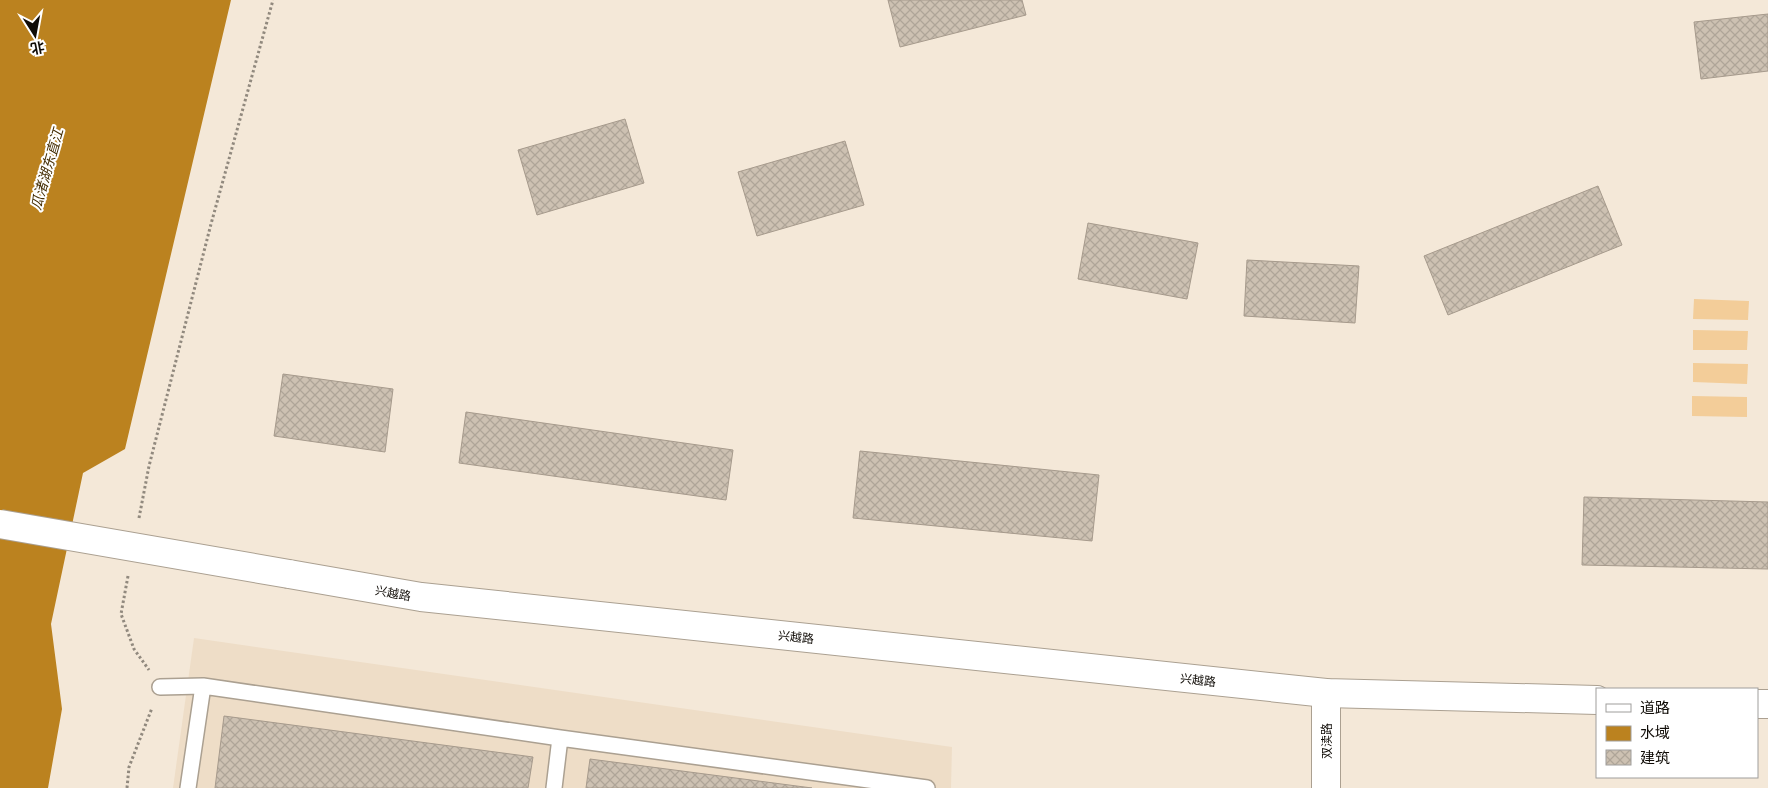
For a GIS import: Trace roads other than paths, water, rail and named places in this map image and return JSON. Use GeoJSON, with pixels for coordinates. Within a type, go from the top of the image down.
{"type":"FeatureCollection","features":[{"type":"Feature","properties":{"kind":"street","name":"兴越路"},"geometry":{"type":"LineString","coordinates":[[0,524],[421,597],[1326,693],[1596,700]]}},
{"type":"Feature","properties":{"kind":"street","name":"双渎路"},"geometry":{"type":"LineString","coordinates":[[1326,693],[1326,788]]}},
{"type":"Feature","properties":{"kind":"lane"},"geometry":{"type":"LineString","coordinates":[[160,687],[203,686],[560,738],[927,788]]}},
{"type":"Feature","properties":{"kind":"lane"},"geometry":{"type":"LineString","coordinates":[[188,788],[203,686]]}},
{"type":"Feature","properties":{"kind":"lane"},"geometry":{"type":"LineString","coordinates":[[554,788],[560,738]]}},
{"type":"Feature","properties":{"kind":"water","name":"瓜渚湖东直江"},"geometry":{"type":"Polygon","coordinates":[[[0,0],[231,0],[125,449],[83,473],[51,624],[62,709],[48,788],[0,788],[0,0]]]}}]}
